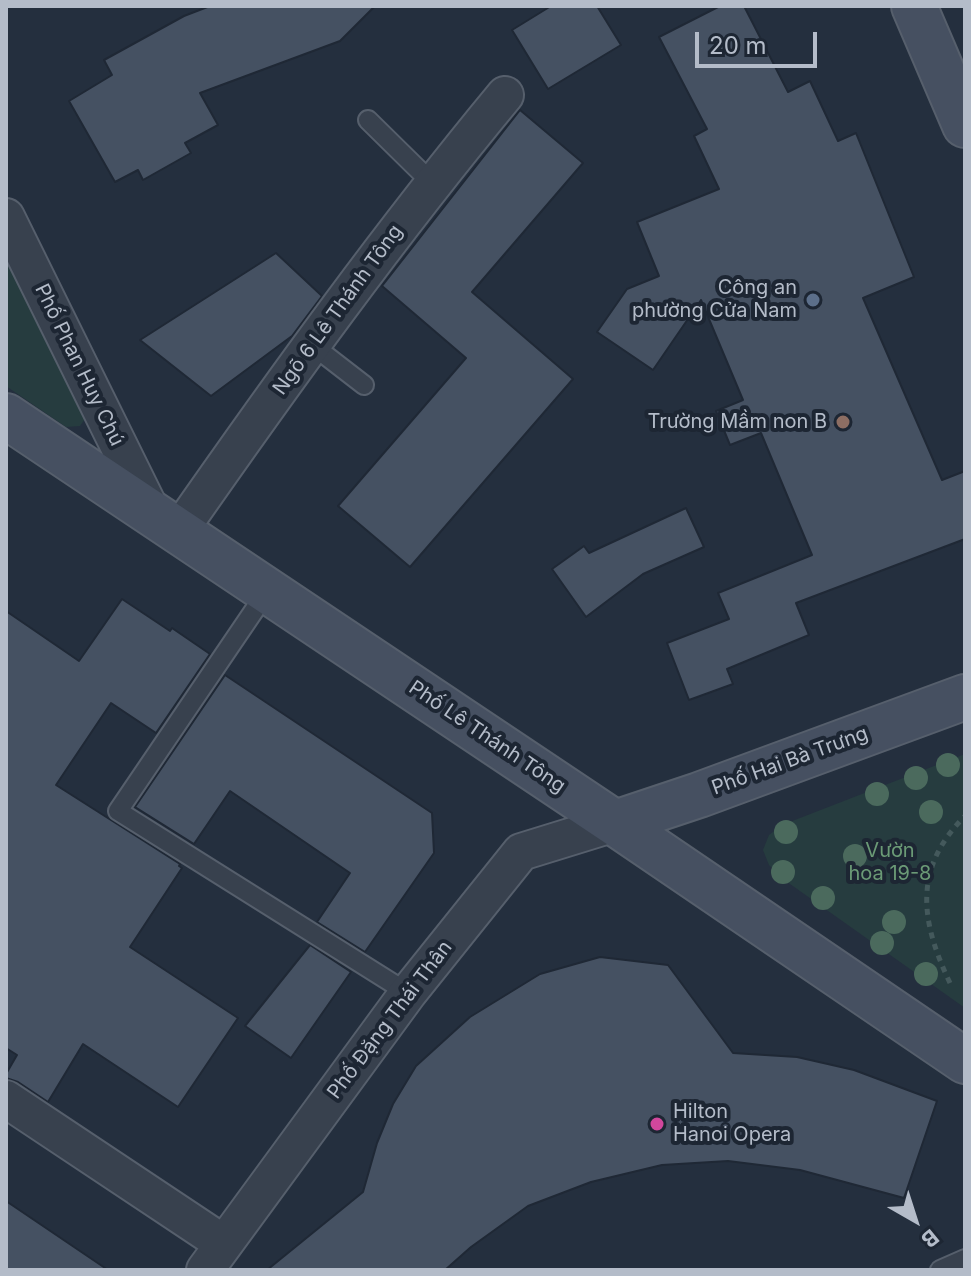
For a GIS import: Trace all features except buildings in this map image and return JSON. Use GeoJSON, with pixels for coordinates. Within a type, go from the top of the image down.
{"type":"FeatureCollection","features":[{"type":"Feature","properties":{"kind":"street"},"geometry":{"type":"LineString","coordinates":[[914,6],[965,125]]}},
{"type":"Feature","properties":{"kind":"street","name":"Ngõ 6 Lê Thánh Tông"},"geometry":{"type":"LineString","coordinates":[[166,522],[311,344],[432,183],[505,95]]}},
{"type":"Feature","properties":{"kind":"street","name":"Phố Phan Huy Chú"},"geometry":{"type":"LineString","coordinates":[[6,217],[166,522]]}},
{"type":"Feature","properties":{"kind":"street","name":"Phố Lê Thánh Tông"},"geometry":{"type":"LineString","coordinates":[[6,416],[965,1061]]}},
{"type":"Feature","properties":{"kind":"street","name":"Phố Hai Bà Trưng"},"geometry":{"type":"LineString","coordinates":[[615,823],[965,697]]}},
{"type":"Feature","properties":{"kind":"street","name":"Phố Đặng Thái Thân"},"geometry":{"type":"LineString","coordinates":[[214,1257],[408,993],[521,852],[615,823]]}},
{"type":"Feature","properties":{"kind":"street"},"geometry":{"type":"LineString","coordinates":[[6,1099],[214,1257]]}},
{"type":"Feature","properties":{"kind":"lane"},"geometry":{"type":"LineString","coordinates":[[368,120],[432,183]]}},
{"type":"Feature","properties":{"kind":"lane"},"geometry":{"type":"LineString","coordinates":[[311,344],[364,385]]}},
{"type":"Feature","properties":{"kind":"lane"},"geometry":{"type":"LineString","coordinates":[[268,590],[118,811],[408,993]]}},
{"type":"Feature","properties":{"kind":"lane"},"geometry":{"type":"LineString","coordinates":[[940,1270],[965,1259]]}},
{"type":"Feature","properties":{"kind":"path"},"geometry":{"type":"LineString","coordinates":[[950,983],[933,947],[925,907],[931,867],[949,832],[965,816]]}},
{"type":"Feature","properties":{"kind":"green space"},"geometry":{"type":"Polygon","coordinates":[[[6,246],[87,416],[80,426],[66,427],[6,386],[6,246]]]}},
{"type":"Feature","properties":{"kind":"green space","name":"Vườn hoa 19-8"},"geometry":{"type":"Polygon","coordinates":[[[965,754],[965,1008],[783,879],[769,865],[763,850],[769,835],[782,825],[965,754]]]}},
{"type":"Feature","properties":{"kind":"place","name":"Công an phường Cửa Nam"},"geometry":{"type":"Point","coordinates":[813,300]}},
{"type":"Feature","properties":{"kind":"place","name":"Trường Mầm non B"},"geometry":{"type":"Point","coordinates":[843,422]}},
{"type":"Feature","properties":{"kind":"place","name":"Hilton Hanoi Opera"},"geometry":{"type":"Point","coordinates":[657,1124]}}]}
